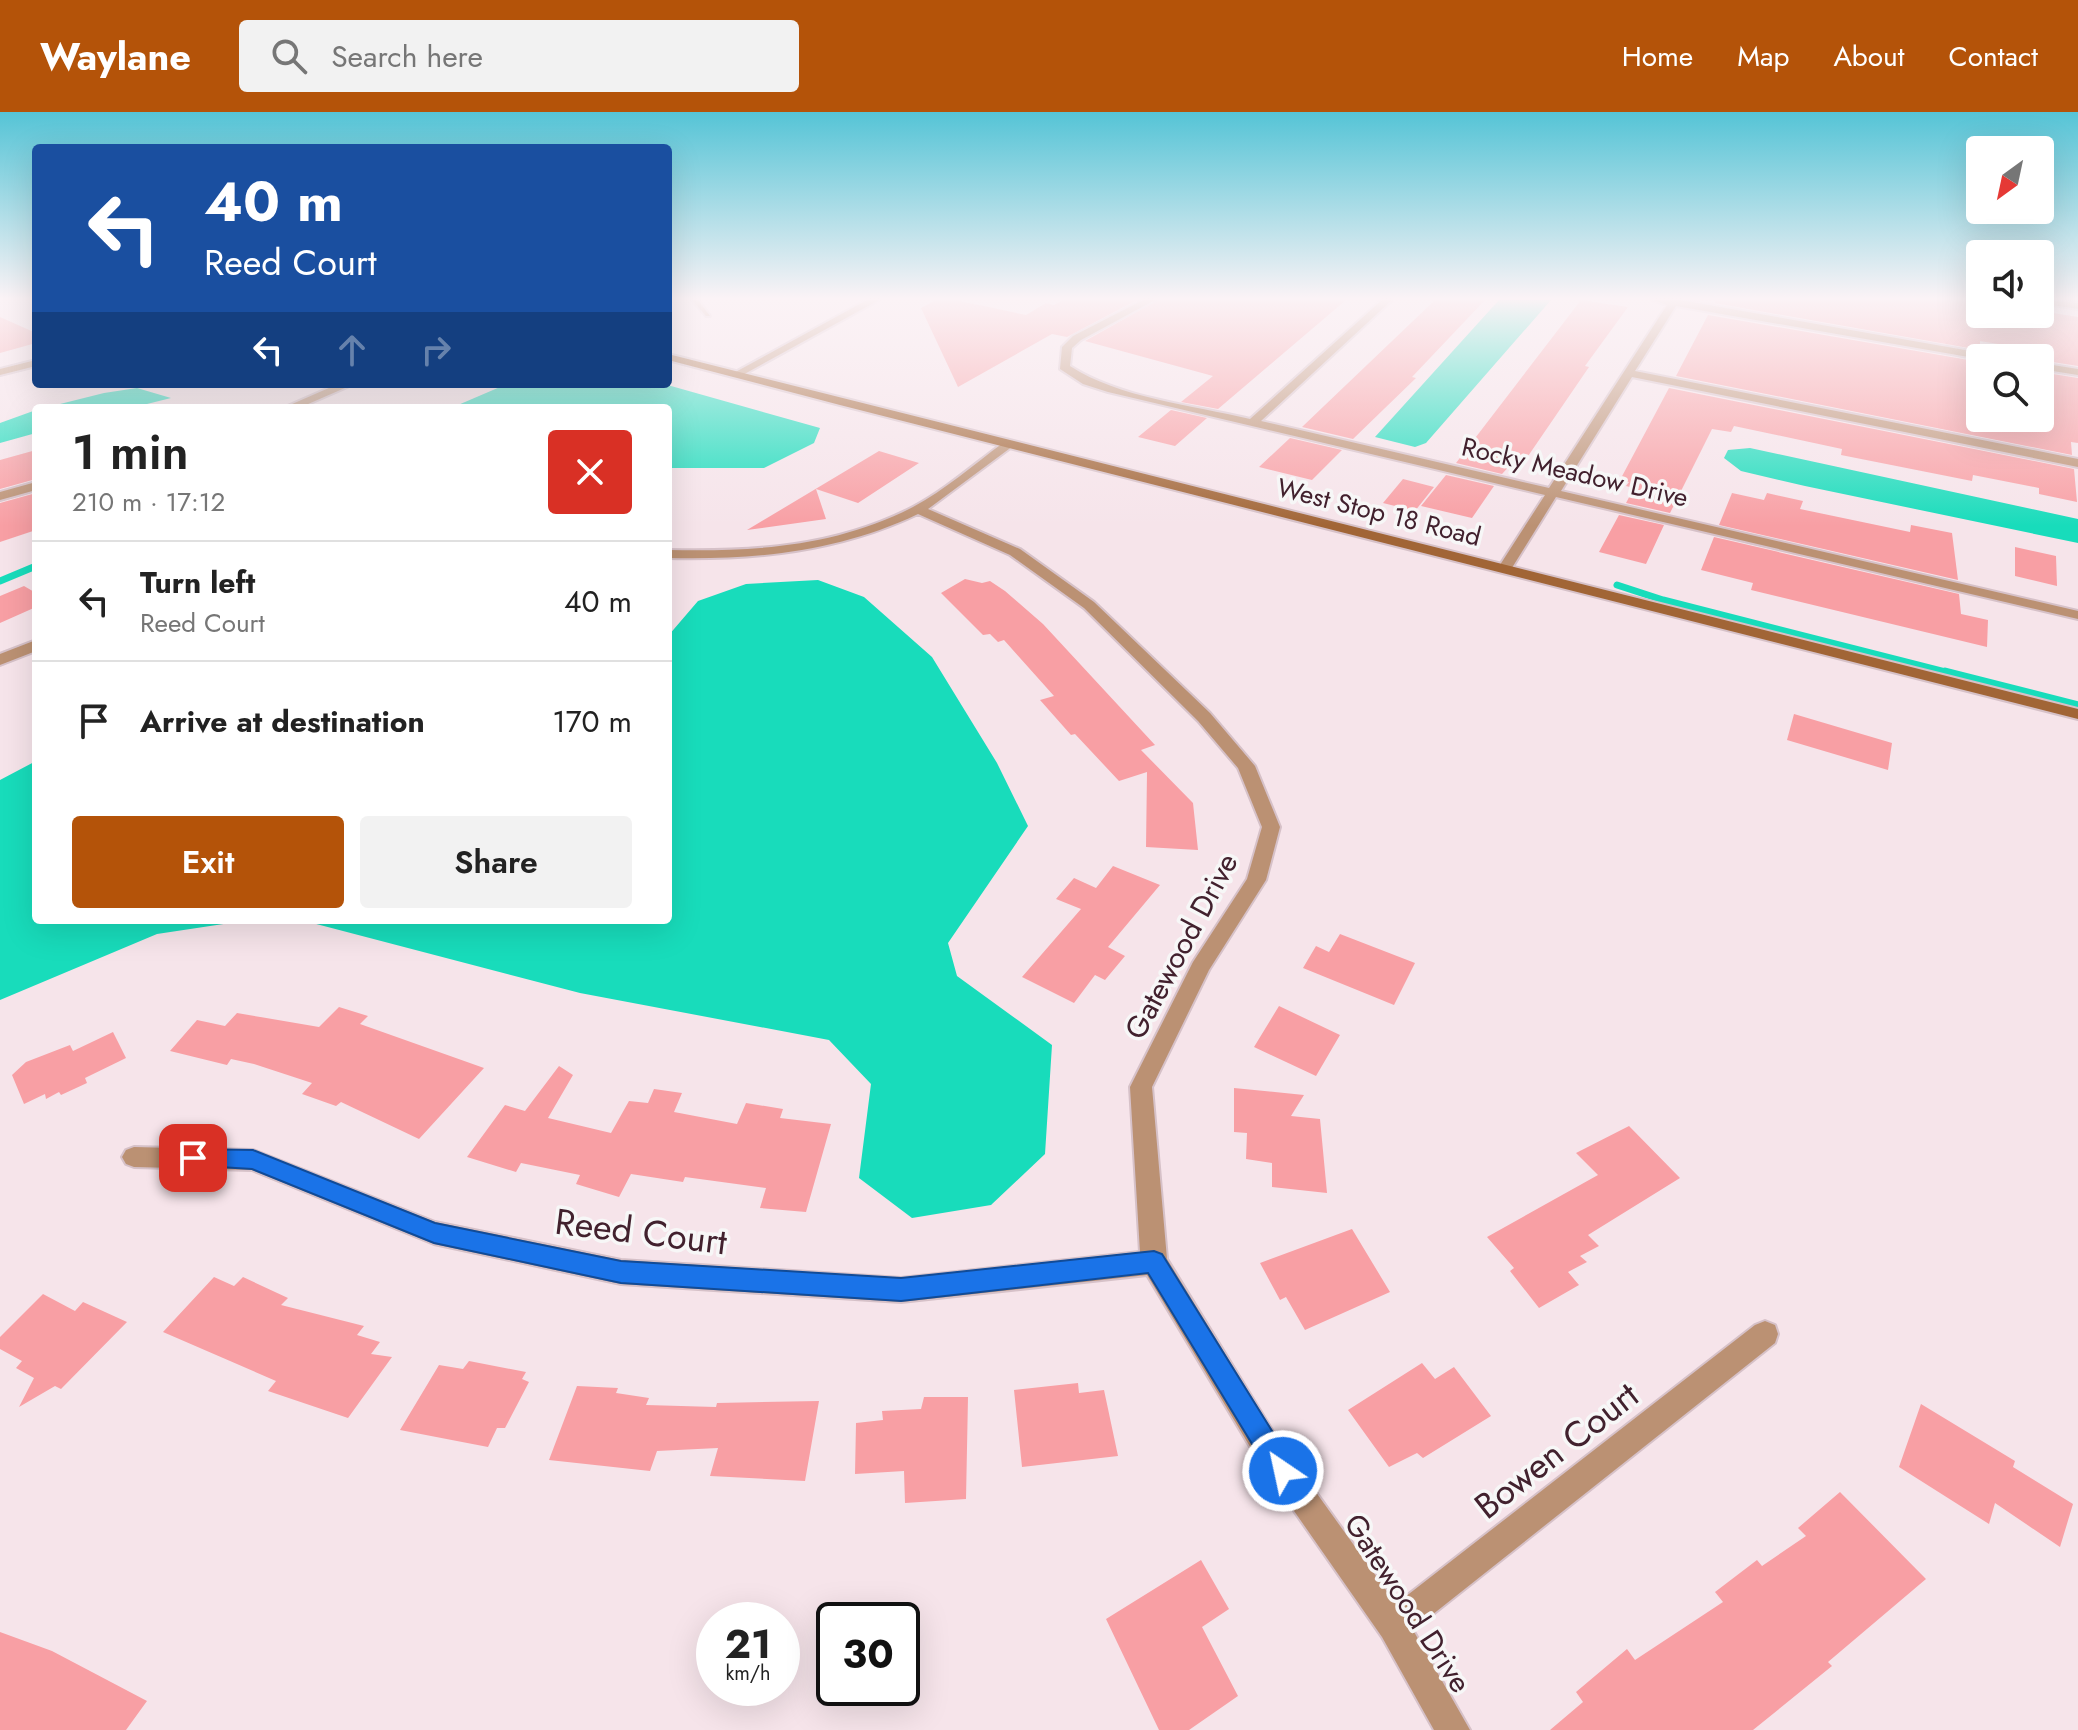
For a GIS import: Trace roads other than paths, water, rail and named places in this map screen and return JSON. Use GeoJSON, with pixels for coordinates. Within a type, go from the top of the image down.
{"type":"FeatureCollection","features":[{"type":"Feature","properties":{"kind":"street","name":"West Stop 18 Road"},"geometry":{"type":"LineString","coordinates":[[737,376],[2078,714]]}},
{"type":"Feature","properties":{"kind":"street","name":"Rocky Meadow Drive"},"geometry":{"type":"LineString","coordinates":[[1077,376],[1112,390],[2078,615]]}},
{"type":"Feature","properties":{"kind":"street"},"geometry":{"type":"LineString","coordinates":[[1254,421],[1304,376]]}},
{"type":"Feature","properties":{"kind":"street"},"geometry":{"type":"LineString","coordinates":[[1505,568],[1626,376]]}},
{"type":"Feature","properties":{"kind":"street"},"geometry":{"type":"LineString","coordinates":[[1641,376],[2078,463]]}},
{"type":"Feature","properties":{"kind":"street"},"geometry":{"type":"LineString","coordinates":[[299,404],[338,388]]}},
{"type":"Feature","properties":{"kind":"street"},"geometry":{"type":"LineString","coordinates":[[672,554],[762,553],[848,541],[919,510],[1007,446]]}},
{"type":"Feature","properties":{"kind":"street"},"geometry":{"type":"LineString","coordinates":[[0,496],[32,487]]}},
{"type":"Feature","properties":{"kind":"street","name":"Gatewood Drive"},"geometry":{"type":"LineString","coordinates":[[919,510],[1015,552],[1089,605],[1204,717],[1246,766],[1271,827],[1256,880],[1200,967],[1141,1087],[1154,1262],[1265,1445],[1393,1626],[1453,1730]]}},
{"type":"Feature","properties":{"kind":"street"},"geometry":{"type":"LineString","coordinates":[[0,660],[32,647]]}},
{"type":"Feature","properties":{"kind":"street","name":"Reed Court"},"geometry":{"type":"LineString","coordinates":[[134,1157],[253,1160],[434,1233],[621,1272],[901,1290],[1154,1262]]}},
{"type":"Feature","properties":{"kind":"street","name":"Bowen Court"},"geometry":{"type":"LineString","coordinates":[[1393,1626],[1765,1334]]}},
{"type":"Feature","properties":{"kind":"waterway"},"geometry":{"type":"LineString","coordinates":[[0,581],[32,568]]}},
{"type":"Feature","properties":{"kind":"waterway"},"geometry":{"type":"LineString","coordinates":[[1617,585],[1663,600],[1953,674]]}},
{"type":"Feature","properties":{"kind":"waterway"},"geometry":{"type":"LineString","coordinates":[[1945,672],[2078,706]]}}]}
